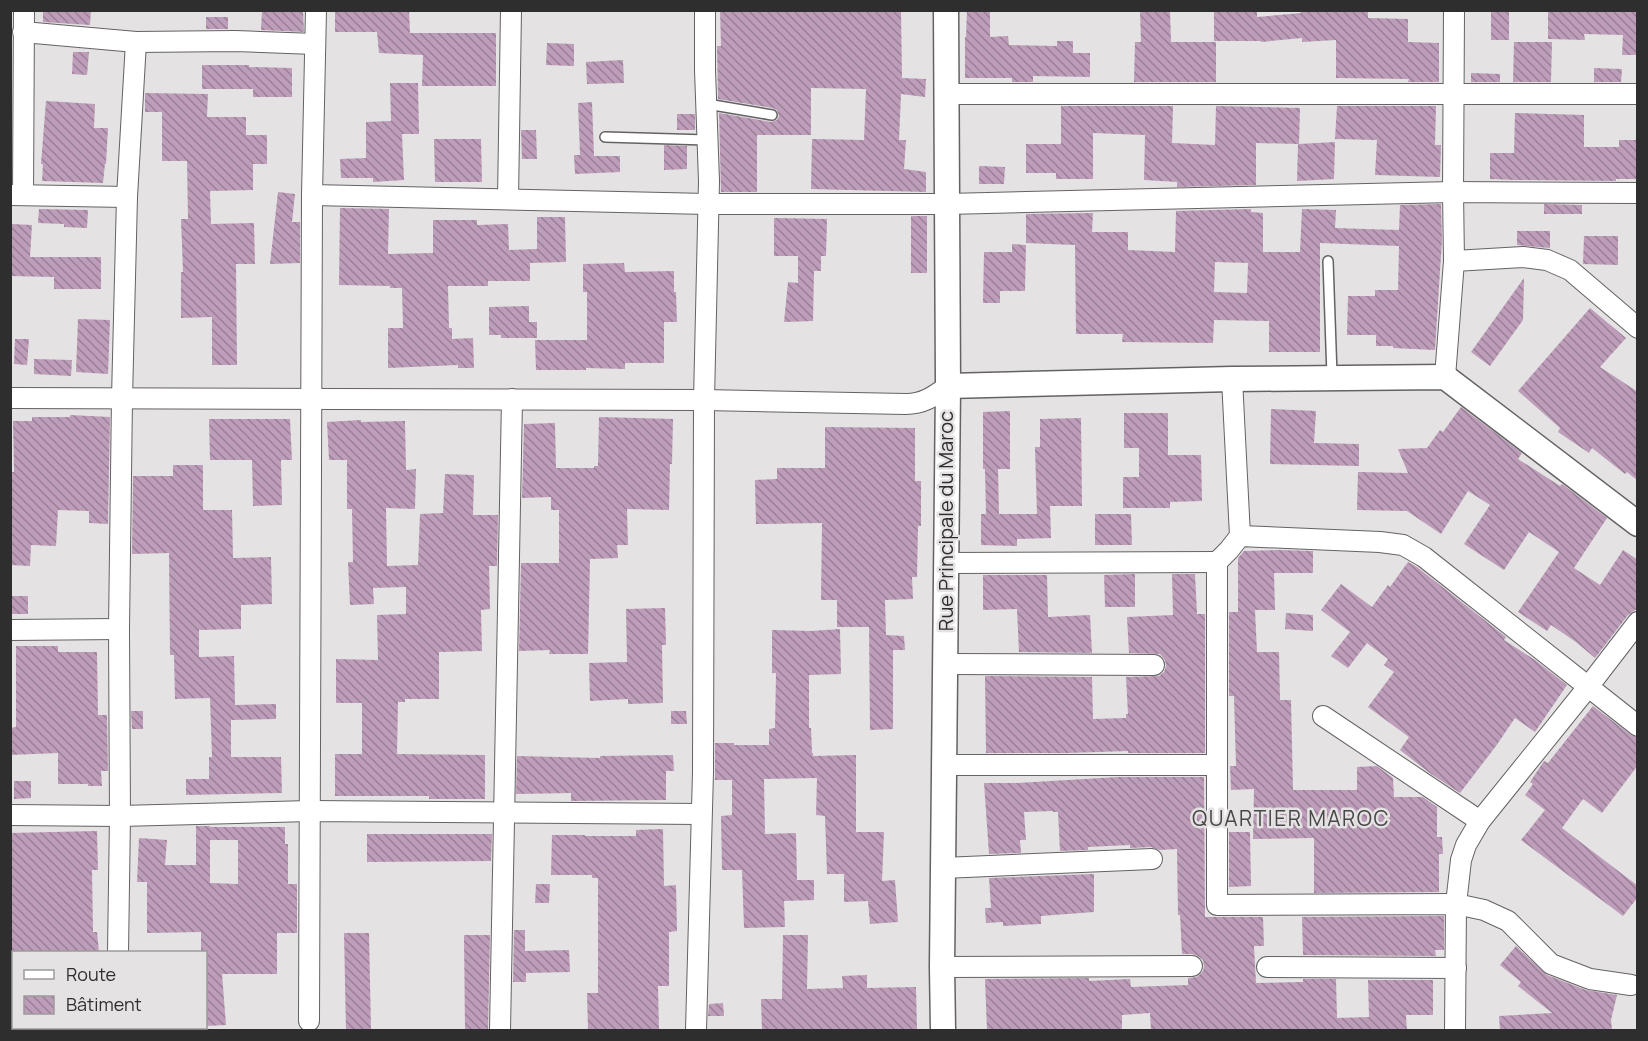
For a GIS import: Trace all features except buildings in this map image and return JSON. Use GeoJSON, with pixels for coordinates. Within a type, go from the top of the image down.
{"type":"FeatureCollection","features":[{"type":"Feature","properties":{"kind":"street"},"geometry":{"type":"LineString","coordinates":[[24,10],[17,195],[127,197]]}},
{"type":"Feature","properties":{"kind":"street"},"geometry":{"type":"LineString","coordinates":[[309,1021],[312,195],[316,10]]}},
{"type":"Feature","properties":{"kind":"street"},"geometry":{"type":"LineString","coordinates":[[508,199],[511,10]]}},
{"type":"Feature","properties":{"kind":"street"},"geometry":{"type":"LineString","coordinates":[[696,1030],[703,772],[704,400],[708,204],[705,10]]}},
{"type":"Feature","properties":{"kind":"street","name":"Rue Principale du Maroc"},"geometry":{"type":"LineString","coordinates":[[943,1030],[948,386],[946,10]]}},
{"type":"Feature","properties":{"kind":"street"},"geometry":{"type":"LineString","coordinates":[[1445,377],[1454,261],[1454,10]]}},
{"type":"Feature","properties":{"kind":"street"},"geometry":{"type":"LineString","coordinates":[[23,32],[136,42],[235,41],[315,45]]}},
{"type":"Feature","properties":{"kind":"street"},"geometry":{"type":"LineString","coordinates":[[118,951],[122,398],[127,197],[136,42]]}},
{"type":"Feature","properties":{"kind":"street"},"geometry":{"type":"LineString","coordinates":[[946,94],[1638,94]]}},
{"type":"Feature","properties":{"kind":"street"},"geometry":{"type":"LineString","coordinates":[[312,195],[708,204],[947,204],[1453,192],[1638,193]]}},
{"type":"Feature","properties":{"kind":"street"},"geometry":{"type":"LineString","coordinates":[[1454,261],[1523,257],[1547,260],[1570,270],[1638,328]]}},
{"type":"Feature","properties":{"kind":"street"},"geometry":{"type":"LineString","coordinates":[[10,398],[704,400],[918,404],[948,386],[1232,379],[1445,377],[1638,524]]}},
{"type":"Feature","properties":{"kind":"street"},"geometry":{"type":"LineString","coordinates":[[946,562],[1216,562],[1240,536],[1232,379]]}},
{"type":"Feature","properties":{"kind":"street"},"geometry":{"type":"LineString","coordinates":[[500,1030],[512,399]]}},
{"type":"Feature","properties":{"kind":"street"},"geometry":{"type":"LineString","coordinates":[[1240,536],[1380,542],[1403,546],[1424,557],[1638,726]]}},
{"type":"Feature","properties":{"kind":"street"},"geometry":{"type":"LineString","coordinates":[[1216,562],[1217,905],[1456,904],[1484,910],[1508,921],[1551,964],[1590,979],[1631,986]]}},
{"type":"Feature","properties":{"kind":"street"},"geometry":{"type":"LineString","coordinates":[[1455,1030],[1456,904],[1461,860],[1466,845],[1480,821],[1638,622]]}},
{"type":"Feature","properties":{"kind":"street"},"geometry":{"type":"LineString","coordinates":[[10,630],[119,629]]}},
{"type":"Feature","properties":{"kind":"street"},"geometry":{"type":"LineString","coordinates":[[945,664],[1154,665]]}},
{"type":"Feature","properties":{"kind":"street"},"geometry":{"type":"LineString","coordinates":[[1323,716],[1480,821]]}},
{"type":"Feature","properties":{"kind":"street"},"geometry":{"type":"LineString","coordinates":[[944,765],[1217,765]]}},
{"type":"Feature","properties":{"kind":"street"},"geometry":{"type":"LineString","coordinates":[[10,814],[120,816],[310,811],[702,814]]}},
{"type":"Feature","properties":{"kind":"street"},"geometry":{"type":"LineString","coordinates":[[943,868],[1152,859]]}},
{"type":"Feature","properties":{"kind":"street"},"geometry":{"type":"LineString","coordinates":[[942,967],[1192,966]]}},
{"type":"Feature","properties":{"kind":"street"},"geometry":{"type":"LineString","coordinates":[[1267,967],[1456,968]]}},
{"type":"Feature","properties":{"kind":"lane"},"geometry":{"type":"LineString","coordinates":[[707,104],[772,115]]}},
{"type":"Feature","properties":{"kind":"lane"},"geometry":{"type":"LineString","coordinates":[[605,137],[707,140]]}},
{"type":"Feature","properties":{"kind":"lane"},"geometry":{"type":"LineString","coordinates":[[1328,261],[1332,378]]}},
{"type":"Feature","properties":{"kind":"district","name":"QUARTIER MAROC"},"geometry":{"type":"Point","coordinates":[1291,819]}}]}
